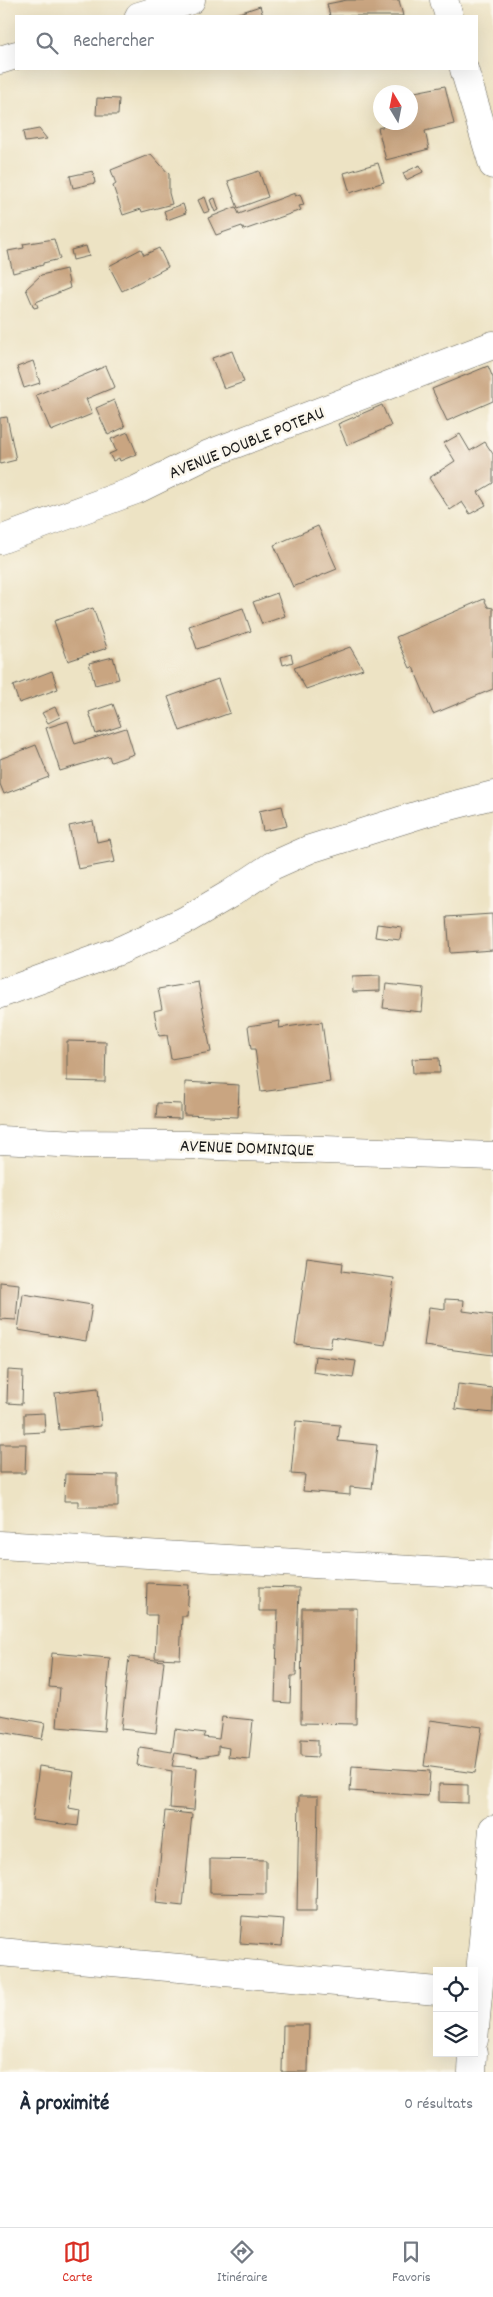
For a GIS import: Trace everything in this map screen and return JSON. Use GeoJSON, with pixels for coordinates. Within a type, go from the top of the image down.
{"type":"FeatureCollection","features":[{"type":"Feature","properties":{"kind":"street"},"geometry":{"type":"LineString","coordinates":[[142,15],[190,0]]}},
{"type":"Feature","properties":{"kind":"street"},"geometry":{"type":"LineString","coordinates":[[444,0],[449,15]]}},
{"type":"Feature","properties":{"kind":"street"},"geometry":{"type":"LineString","coordinates":[[0,60],[15,55]]}},
{"type":"Feature","properties":{"kind":"street"},"geometry":{"type":"LineString","coordinates":[[464,70],[493,165]]}},
{"type":"Feature","properties":{"kind":"street","name":"AVENUE DOUBLE POTEAU"},"geometry":{"type":"LineString","coordinates":[[0,540],[136,490],[209,454],[493,345]]}},
{"type":"Feature","properties":{"kind":"street"},"geometry":{"type":"LineString","coordinates":[[0,994],[121,950],[166,930],[230,894],[272,866],[310,849],[431,811],[493,795]]}},
{"type":"Feature","properties":{"kind":"street","name":"AVENUE DOMINIQUE"},"geometry":{"type":"LineString","coordinates":[[0,1140],[493,1156]]}},
{"type":"Feature","properties":{"kind":"street"},"geometry":{"type":"LineString","coordinates":[[0,1545],[493,1575]]}},
{"type":"Feature","properties":{"kind":"street"},"geometry":{"type":"LineString","coordinates":[[478,1982],[489,1912],[493,1829]]}},
{"type":"Feature","properties":{"kind":"street"},"geometry":{"type":"LineString","coordinates":[[0,1952],[433,1991]]}},
{"type":"Feature","properties":{"kind":"street"},"geometry":{"type":"LineString","coordinates":[[472,2072],[473,2057]]}},
{"type":"Feature","properties":{"kind":"building"},"geometry":{"type":"Polygon","coordinates":[[[347,0],[399,0],[403,15],[330,15],[327,4],[347,0]]]}},
{"type":"Feature","properties":{"kind":"building"},"geometry":{"type":"Polygon","coordinates":[[[260,6],[263,15],[233,15],[260,6]]]}},
{"type":"Feature","properties":{"kind":"building"},"geometry":{"type":"Polygon","coordinates":[[[445,86],[454,124],[425,131],[429,149],[386,160],[378,130],[418,130],[418,91],[445,86]]]}},
{"type":"Feature","properties":{"kind":"building"},"geometry":{"type":"Polygon","coordinates":[[[97,98],[119,99],[118,115],[96,115],[97,98]]]}},
{"type":"Feature","properties":{"kind":"building"},"geometry":{"type":"Polygon","coordinates":[[[39,129],[47,139],[25,142],[23,132],[39,129]]]}},
{"type":"Feature","properties":{"kind":"building"},"geometry":{"type":"Polygon","coordinates":[[[151,154],[169,174],[169,193],[172,204],[142,212],[141,209],[123,215],[113,186],[116,184],[111,170],[151,154]]]}},
{"type":"Feature","properties":{"kind":"building"},"geometry":{"type":"Polygon","coordinates":[[[378,163],[384,182],[350,193],[344,173],[378,163]]]}},
{"type":"Feature","properties":{"kind":"building"},"geometry":{"type":"Polygon","coordinates":[[[420,165],[423,172],[406,180],[403,173],[420,165]]]}},
{"type":"Feature","properties":{"kind":"building"},"geometry":{"type":"Polygon","coordinates":[[[93,171],[95,183],[73,188],[70,176],[93,171]]]}},
{"type":"Feature","properties":{"kind":"building"},"geometry":{"type":"Polygon","coordinates":[[[259,171],[268,197],[238,208],[228,181],[259,171]]]}},
{"type":"Feature","properties":{"kind":"building"},"geometry":{"type":"Polygon","coordinates":[[[295,193],[295,196],[300,194],[304,205],[299,206],[301,210],[244,230],[242,226],[216,235],[208,218],[236,207],[239,214],[295,193]]]}},
{"type":"Feature","properties":{"kind":"building"},"geometry":{"type":"Polygon","coordinates":[[[205,197],[210,211],[204,213],[198,200],[205,197]]]}},
{"type":"Feature","properties":{"kind":"building"},"geometry":{"type":"Polygon","coordinates":[[[215,198],[219,210],[215,212],[210,200],[215,198]]]}},
{"type":"Feature","properties":{"kind":"building"},"geometry":{"type":"Polygon","coordinates":[[[183,204],[186,213],[167,220],[164,211],[183,204]]]}},
{"type":"Feature","properties":{"kind":"building"},"geometry":{"type":"Polygon","coordinates":[[[54,239],[60,259],[13,273],[8,251],[24,248],[23,244],[54,239]]]}},
{"type":"Feature","properties":{"kind":"building"},"geometry":{"type":"Polygon","coordinates":[[[86,246],[89,256],[73,260],[71,250],[86,246]]]}},
{"type":"Feature","properties":{"kind":"building"},"geometry":{"type":"Polygon","coordinates":[[[159,248],[168,267],[122,291],[109,266],[141,249],[144,255],[159,248]]]}},
{"type":"Feature","properties":{"kind":"building"},"geometry":{"type":"Polygon","coordinates":[[[66,269],[70,288],[36,302],[38,307],[34,308],[26,289],[41,275],[66,269]]]}},
{"type":"Feature","properties":{"kind":"building"},"geometry":{"type":"Polygon","coordinates":[[[232,351],[244,382],[224,389],[212,358],[232,351]]]}},
{"type":"Feature","properties":{"kind":"building"},"geometry":{"type":"Polygon","coordinates":[[[33,361],[40,383],[24,388],[17,367],[33,361]]]}},
{"type":"Feature","properties":{"kind":"building"},"geometry":{"type":"Polygon","coordinates":[[[106,366],[115,387],[86,399],[92,414],[51,431],[36,395],[106,366]]]}},
{"type":"Feature","properties":{"kind":"building"},"geometry":{"type":"Polygon","coordinates":[[[488,366],[493,378],[493,401],[447,421],[432,389],[488,366]]]}},
{"type":"Feature","properties":{"kind":"building"},"geometry":{"type":"Polygon","coordinates":[[[114,400],[125,427],[108,435],[96,408],[114,400]]]}},
{"type":"Feature","properties":{"kind":"building"},"geometry":{"type":"Polygon","coordinates":[[[382,405],[391,426],[347,445],[338,424],[382,405]]]}},
{"type":"Feature","properties":{"kind":"building"},"geometry":{"type":"Polygon","coordinates":[[[7,417],[16,460],[0,464],[0,418],[7,417]]]}},
{"type":"Feature","properties":{"kind":"building"},"geometry":{"type":"Polygon","coordinates":[[[128,432],[137,454],[120,461],[119,458],[113,461],[109,454],[116,451],[111,439],[128,432]]]}},
{"type":"Feature","properties":{"kind":"building"},"geometry":{"type":"Polygon","coordinates":[[[460,434],[470,451],[485,442],[493,454],[493,483],[478,492],[486,505],[470,514],[462,502],[450,510],[429,478],[455,461],[444,443],[460,434]]]}},
{"type":"Feature","properties":{"kind":"building"},"geometry":{"type":"Polygon","coordinates":[[[318,526],[337,569],[293,587],[274,545],[318,526]]]}},
{"type":"Feature","properties":{"kind":"building"},"geometry":{"type":"Polygon","coordinates":[[[277,593],[285,616],[262,624],[253,602],[277,593]]]}},
{"type":"Feature","properties":{"kind":"building"},"geometry":{"type":"Polygon","coordinates":[[[484,599],[488,607],[493,608],[493,689],[433,714],[413,667],[410,668],[396,637],[484,599]]]}},
{"type":"Feature","properties":{"kind":"building"},"geometry":{"type":"Polygon","coordinates":[[[93,608],[107,648],[68,661],[54,621],[93,608]]]}},
{"type":"Feature","properties":{"kind":"building"},"geometry":{"type":"Polygon","coordinates":[[[243,608],[251,631],[197,649],[189,626],[243,608]]]}},
{"type":"Feature","properties":{"kind":"building"},"geometry":{"type":"Polygon","coordinates":[[[350,647],[363,669],[306,689],[294,668],[350,647]]]}},
{"type":"Feature","properties":{"kind":"building"},"geometry":{"type":"Polygon","coordinates":[[[291,654],[293,662],[283,665],[281,657],[291,654]]]}},
{"type":"Feature","properties":{"kind":"building"},"geometry":{"type":"Polygon","coordinates":[[[113,657],[119,679],[95,685],[89,663],[113,657]]]}},
{"type":"Feature","properties":{"kind":"building"},"geometry":{"type":"Polygon","coordinates":[[[52,671],[58,689],[19,703],[13,686],[52,671]]]}},
{"type":"Feature","properties":{"kind":"building"},"geometry":{"type":"Polygon","coordinates":[[[218,679],[230,713],[180,731],[168,697],[218,679]]]}},
{"type":"Feature","properties":{"kind":"building"},"geometry":{"type":"Polygon","coordinates":[[[113,704],[121,726],[96,734],[89,712],[113,704]]]}},
{"type":"Feature","properties":{"kind":"building"},"geometry":{"type":"Polygon","coordinates":[[[55,707],[60,717],[48,723],[42,713],[55,707]]]}},
{"type":"Feature","properties":{"kind":"building"},"geometry":{"type":"Polygon","coordinates":[[[68,721],[75,744],[126,728],[134,754],[111,762],[109,756],[60,771],[46,728],[68,721]]]}},
{"type":"Feature","properties":{"kind":"building"},"geometry":{"type":"Polygon","coordinates":[[[36,745],[49,777],[4,794],[0,784],[0,759],[36,745]]]}},
{"type":"Feature","properties":{"kind":"building"},"geometry":{"type":"Polygon","coordinates":[[[282,806],[287,826],[263,831],[259,811],[282,806]]]}},
{"type":"Feature","properties":{"kind":"building"},"geometry":{"type":"Polygon","coordinates":[[[93,821],[97,842],[110,839],[115,862],[78,869],[69,826],[93,821]]]}},
{"type":"Feature","properties":{"kind":"building"},"geometry":{"type":"Polygon","coordinates":[[[492,914],[493,950],[450,953],[447,917],[492,914]]]}},
{"type":"Feature","properties":{"kind":"building"},"geometry":{"type":"Polygon","coordinates":[[[377,924],[402,927],[400,940],[375,937],[377,924]]]}},
{"type":"Feature","properties":{"kind":"building"},"geometry":{"type":"Polygon","coordinates":[[[380,976],[380,991],[353,992],[352,977],[380,976]]]}},
{"type":"Feature","properties":{"kind":"building"},"geometry":{"type":"Polygon","coordinates":[[[198,982],[211,1052],[171,1059],[167,1035],[159,1036],[154,1011],[162,1009],[158,989],[198,982]]]}},
{"type":"Feature","properties":{"kind":"building"},"geometry":{"type":"Polygon","coordinates":[[[386,984],[424,988],[422,1012],[383,1008],[386,984]]]}},
{"type":"Feature","properties":{"kind":"building"},"geometry":{"type":"Polygon","coordinates":[[[280,1021],[279,1028],[322,1022],[330,1082],[261,1092],[255,1049],[251,1049],[248,1026],[280,1021]]]}},
{"type":"Feature","properties":{"kind":"building"},"geometry":{"type":"Polygon","coordinates":[[[67,1041],[106,1042],[105,1082],[67,1081],[67,1041]]]}},
{"type":"Feature","properties":{"kind":"building"},"geometry":{"type":"Polygon","coordinates":[[[439,1058],[440,1073],[413,1073],[412,1059],[439,1058]]]}},
{"type":"Feature","properties":{"kind":"building"},"geometry":{"type":"Polygon","coordinates":[[[185,1082],[239,1085],[238,1117],[184,1115],[185,1082]]]}},
{"type":"Feature","properties":{"kind":"building"},"geometry":{"type":"Polygon","coordinates":[[[157,1103],[181,1104],[181,1119],[156,1118],[157,1103]]]}},
{"type":"Feature","properties":{"kind":"building"},"geometry":{"type":"Polygon","coordinates":[[[307,1258],[343,1263],[342,1271],[394,1278],[385,1345],[332,1337],[330,1348],[295,1344],[307,1258]]]}},
{"type":"Feature","properties":{"kind":"building"},"geometry":{"type":"Polygon","coordinates":[[[0,1282],[19,1284],[16,1320],[0,1319],[0,1282]]]}},
{"type":"Feature","properties":{"kind":"building"},"geometry":{"type":"Polygon","coordinates":[[[23,1294],[92,1305],[86,1341],[18,1330],[23,1294]]]}},
{"type":"Feature","properties":{"kind":"building"},"geometry":{"type":"Polygon","coordinates":[[[445,1299],[464,1300],[463,1311],[493,1315],[493,1355],[424,1346],[429,1307],[445,1309],[445,1299]]]}},
{"type":"Feature","properties":{"kind":"building"},"geometry":{"type":"Polygon","coordinates":[[[315,1356],[356,1361],[353,1378],[313,1372],[315,1356]]]}},
{"type":"Feature","properties":{"kind":"building"},"geometry":{"type":"Polygon","coordinates":[[[8,1370],[23,1371],[22,1404],[7,1403],[8,1370]]]}},
{"type":"Feature","properties":{"kind":"building"},"geometry":{"type":"Polygon","coordinates":[[[458,1384],[493,1388],[493,1413],[455,1409],[458,1384]]]}},
{"type":"Feature","properties":{"kind":"building"},"geometry":{"type":"Polygon","coordinates":[[[98,1388],[101,1426],[59,1430],[55,1393],[98,1388]]]}},
{"type":"Feature","properties":{"kind":"building"},"geometry":{"type":"Polygon","coordinates":[[[44,1413],[45,1432],[24,1433],[24,1414],[44,1413]]]}},
{"type":"Feature","properties":{"kind":"building"},"geometry":{"type":"Polygon","coordinates":[[[296,1421],[340,1425],[338,1441],[377,1445],[372,1489],[350,1487],[350,1495],[303,1491],[305,1475],[291,1474],[296,1421]]]}},
{"type":"Feature","properties":{"kind":"building"},"geometry":{"type":"Polygon","coordinates":[[[0,1444],[26,1444],[25,1473],[0,1473],[0,1444]]]}},
{"type":"Feature","properties":{"kind":"building"},"geometry":{"type":"Polygon","coordinates":[[[65,1474],[118,1475],[118,1507],[78,1507],[78,1501],[64,1501],[65,1474]]]}},
{"type":"Feature","properties":{"kind":"building"},"geometry":{"type":"Polygon","coordinates":[[[147,1583],[189,1585],[187,1616],[182,1616],[180,1659],[155,1658],[157,1615],[146,1615],[147,1583]]]}},
{"type":"Feature","properties":{"kind":"building"},"geometry":{"type":"Polygon","coordinates":[[[259,1587],[299,1588],[296,1676],[291,1676],[290,1703],[275,1702],[278,1611],[259,1611],[259,1587]]]}},
{"type":"Feature","properties":{"kind":"building"},"geometry":{"type":"Polygon","coordinates":[[[302,1608],[357,1608],[356,1724],[301,1723],[302,1608]]]}},
{"type":"Feature","properties":{"kind":"building"},"geometry":{"type":"Polygon","coordinates":[[[52,1653],[110,1658],[104,1731],[57,1727],[60,1688],[49,1687],[52,1653]]]}},
{"type":"Feature","properties":{"kind":"building"},"geometry":{"type":"Polygon","coordinates":[[[129,1657],[164,1661],[156,1733],[121,1729],[129,1657]]]}},
{"type":"Feature","properties":{"kind":"building"},"geometry":{"type":"Polygon","coordinates":[[[0,1715],[45,1723],[42,1739],[0,1732],[0,1715]]]}},
{"type":"Feature","properties":{"kind":"building"},"geometry":{"type":"Polygon","coordinates":[[[222,1717],[253,1720],[249,1759],[228,1757],[229,1748],[218,1746],[218,1754],[201,1757],[175,1753],[172,1766],[197,1768],[194,1810],[170,1808],[172,1771],[137,1765],[140,1747],[172,1752],[175,1729],[205,1733],[203,1737],[219,1739],[222,1717]]]}},
{"type":"Feature","properties":{"kind":"building"},"geometry":{"type":"Polygon","coordinates":[[[430,1720],[482,1727],[475,1773],[424,1766],[430,1720]]]}},
{"type":"Feature","properties":{"kind":"building"},"geometry":{"type":"Polygon","coordinates":[[[301,1739],[318,1740],[318,1757],[301,1756],[301,1739]]]}},
{"type":"Feature","properties":{"kind":"building"},"geometry":{"type":"Polygon","coordinates":[[[39,1766],[74,1771],[69,1808],[80,1810],[78,1826],[32,1820],[39,1766]]]}},
{"type":"Feature","properties":{"kind":"building"},"geometry":{"type":"Polygon","coordinates":[[[352,1766],[430,1771],[428,1796],[350,1791],[352,1766]]]}},
{"type":"Feature","properties":{"kind":"building"},"geometry":{"type":"Polygon","coordinates":[[[439,1784],[468,1785],[468,1803],[439,1802],[439,1784]]]}},
{"type":"Feature","properties":{"kind":"building"},"geometry":{"type":"Polygon","coordinates":[[[299,1796],[318,1796],[316,1911],[297,1911],[299,1796]]]}},
{"type":"Feature","properties":{"kind":"building"},"geometry":{"type":"Polygon","coordinates":[[[165,1811],[192,1814],[183,1906],[156,1903],[165,1811]]]}},
{"type":"Feature","properties":{"kind":"building"},"geometry":{"type":"Polygon","coordinates":[[[210,1859],[266,1860],[266,1894],[210,1893],[210,1859]]]}},
{"type":"Feature","properties":{"kind":"building"},"geometry":{"type":"Polygon","coordinates":[[[242,1916],[284,1919],[282,1946],[240,1943],[242,1916]]]}},
{"type":"Feature","properties":{"kind":"building"},"geometry":{"type":"Polygon","coordinates":[[[283,2025],[309,2025],[308,2072],[282,2072],[283,2025]]]}}]}
